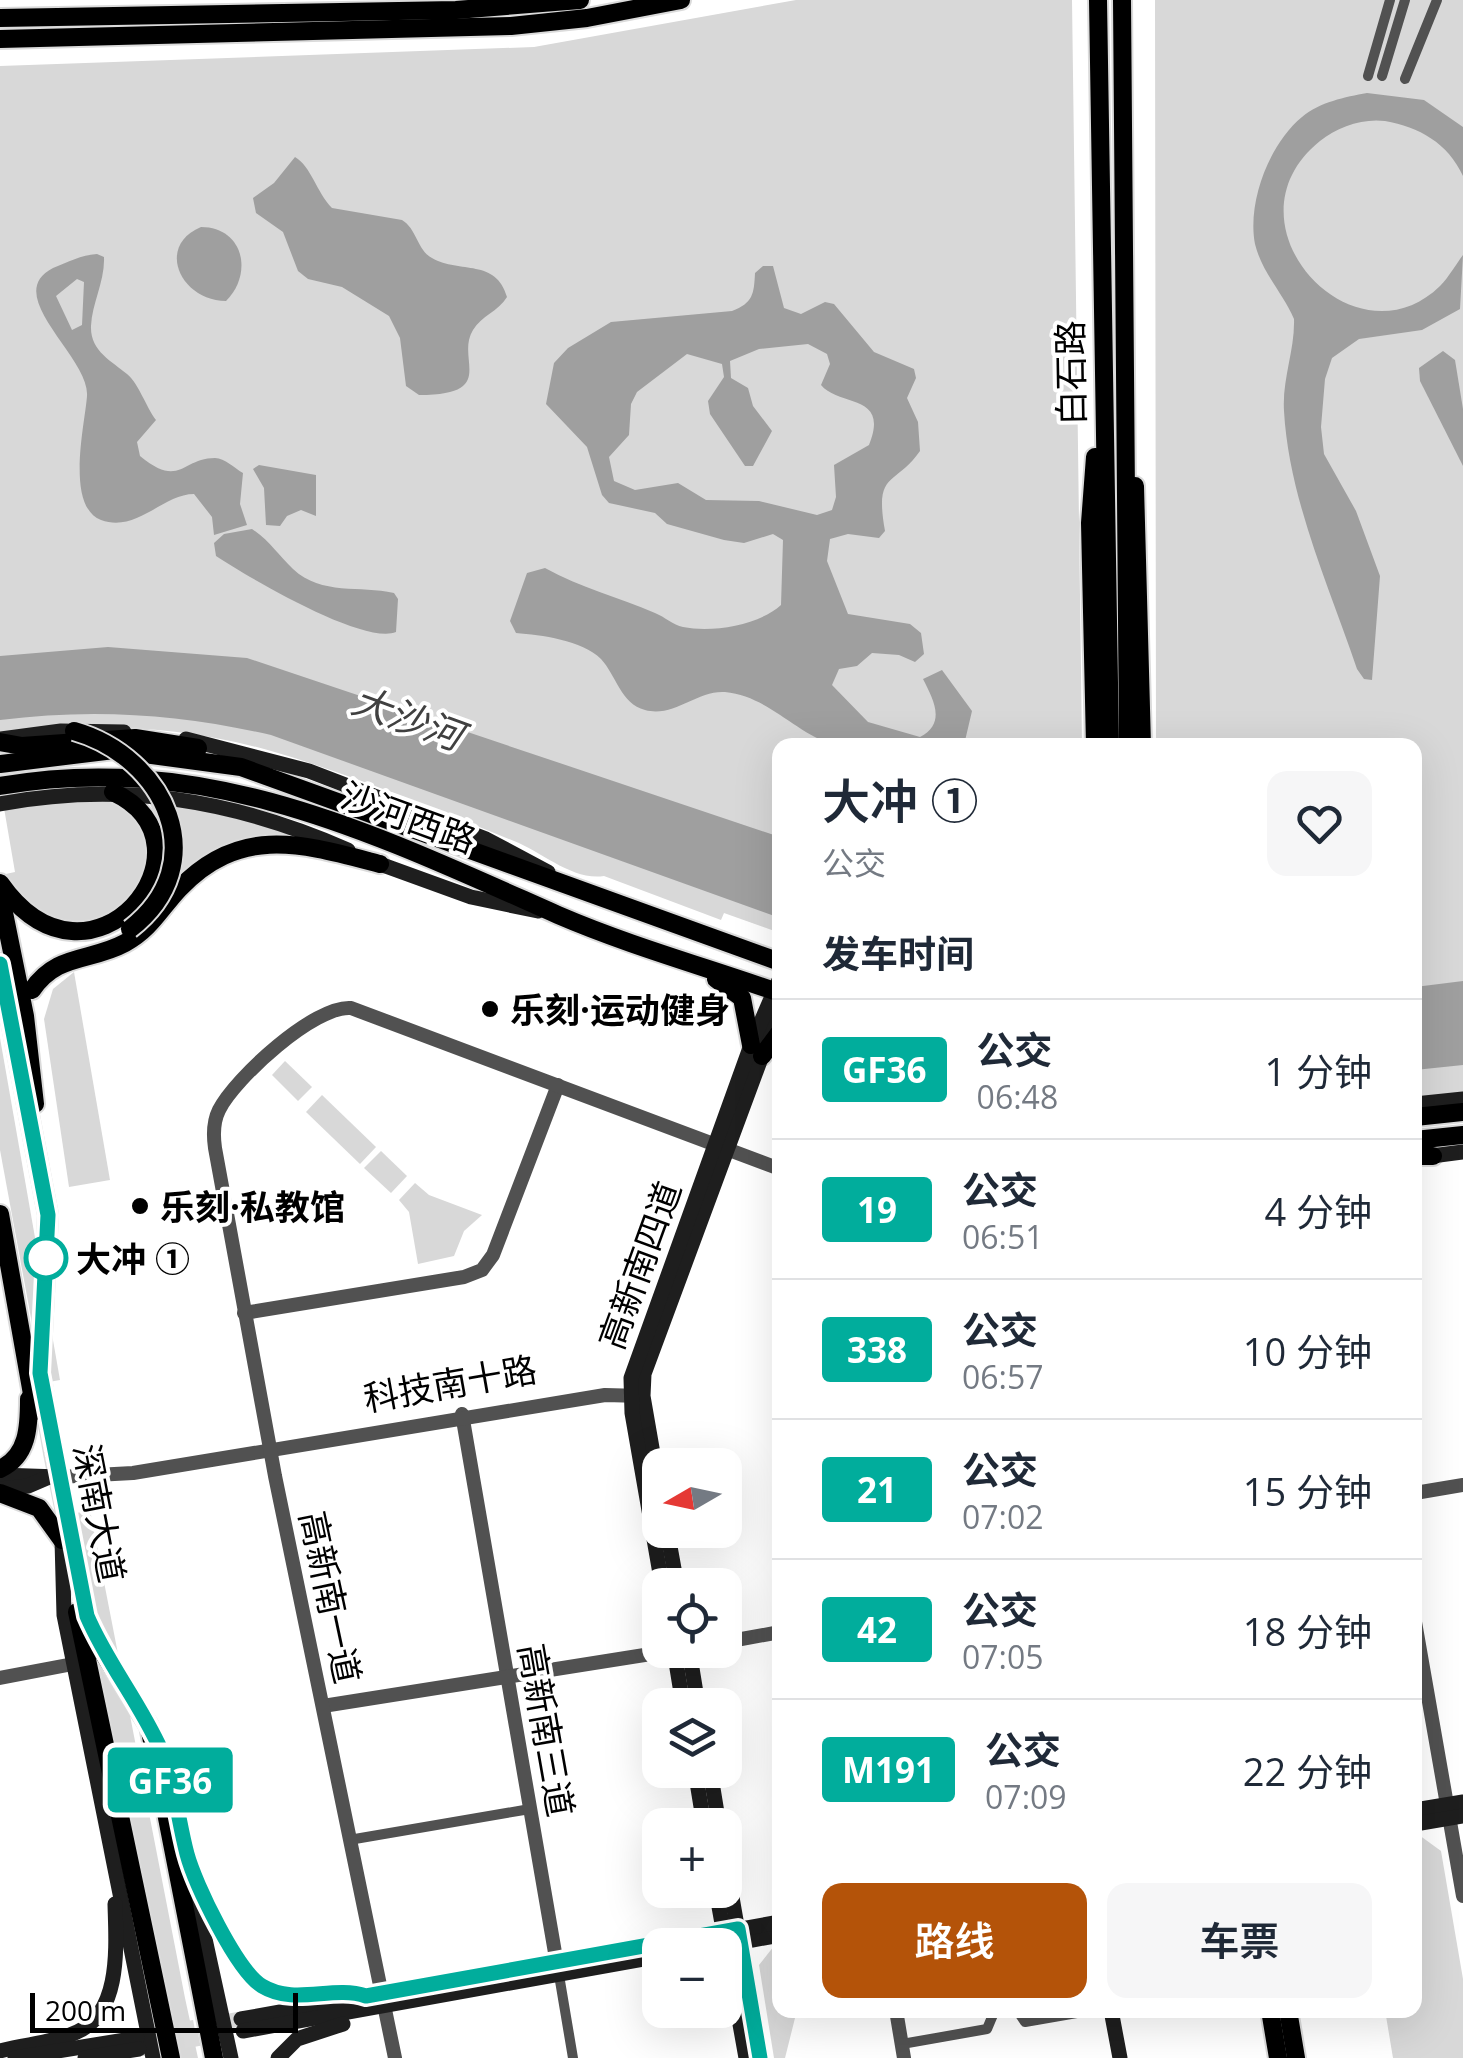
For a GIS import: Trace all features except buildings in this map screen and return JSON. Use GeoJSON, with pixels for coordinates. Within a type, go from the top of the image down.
{"type":"FeatureCollection","features":[{"type":"Feature","properties":{"kind":"main road"},"geometry":{"type":"LineString","coordinates":[[0,40],[532,10],[580,0]]}},
{"type":"Feature","properties":{"kind":"main road"},"geometry":{"type":"LineString","coordinates":[[0,18],[532,10],[615,14],[681,0]]}},
{"type":"Feature","properties":{"kind":"main road","name":"白石路"},"geometry":{"type":"LineString","coordinates":[[1098,0],[1103,392],[1117,637],[1127,738]]}},
{"type":"Feature","properties":{"kind":"main road","name":"白石路"},"geometry":{"type":"LineString","coordinates":[[1110,738],[1123,391],[1122,0]]}},
{"type":"Feature","properties":{"kind":"main road"},"geometry":{"type":"LineString","coordinates":[[1123,391],[1138,521],[1142,738]]}},
{"type":"Feature","properties":{"kind":"main road"},"geometry":{"type":"LineString","coordinates":[[1094,738],[1090,524],[1103,392]]}},
{"type":"Feature","properties":{"kind":"main road"},"geometry":{"type":"LineString","coordinates":[[25,1016],[42,966],[57,953],[130,930],[148,912],[168,876],[172,842],[158,789],[127,754],[104,740],[74,731]]}},
{"type":"Feature","properties":{"kind":"main road"},"geometry":{"type":"LineString","coordinates":[[1,741],[74,731],[159,736],[222,746],[281,762],[502,846],[574,886]]}},
{"type":"Feature","properties":{"kind":"main road"},"geometry":{"type":"LineString","coordinates":[[1,741],[135,738],[197,748],[241,768]]}},
{"type":"Feature","properties":{"kind":"main road","name":"沙河西路"},"geometry":{"type":"LineString","coordinates":[[0,764],[114,750],[241,768],[772,959]]}},
{"type":"Feature","properties":{"kind":"main road","name":"沙河西路"},"geometry":{"type":"LineString","coordinates":[[0,786],[114,775],[231,790],[478,877],[561,916],[772,990]]}},
{"type":"Feature","properties":{"kind":"main road"},"geometry":{"type":"LineString","coordinates":[[0,804],[113,792],[230,808],[299,829],[380,864],[471,896],[561,916]]}},
{"type":"Feature","properties":{"kind":"main road"},"geometry":{"type":"LineString","coordinates":[[0,883],[19,908],[42,925],[66,932],[90,930],[130,912],[145,892],[155,868],[155,841],[147,819],[132,802],[113,792]]}},
{"type":"Feature","properties":{"kind":"main road"},"geometry":{"type":"LineString","coordinates":[[32,990],[54,965],[128,942],[148,926],[195,873],[241,849],[296,843],[380,864]]}},
{"type":"Feature","properties":{"kind":"main road"},"geometry":{"type":"LineString","coordinates":[[0,893],[25,1016],[34,1082],[36,1153]]}},
{"type":"Feature","properties":{"kind":"main road","name":"深南大道"},"geometry":{"type":"LineString","coordinates":[[0,963],[48,1215],[40,1373],[62,1540],[171,2058]]}},
{"type":"Feature","properties":{"kind":"main road"},"geometry":{"type":"LineString","coordinates":[[690,964],[742,998],[756,1050],[772,1038]]}},
{"type":"Feature","properties":{"kind":"main road","name":"高新南四道"},"geometry":{"type":"LineString","coordinates":[[660,1568],[636,1393],[772,1008]]}},
{"type":"Feature","properties":{"kind":"main road"},"geometry":{"type":"LineString","coordinates":[[1422,1103],[1463,1099]]}},
{"type":"Feature","properties":{"kind":"main road"},"geometry":{"type":"LineString","coordinates":[[1422,1115],[1463,1112]]}},
{"type":"Feature","properties":{"kind":"main road"},"geometry":{"type":"LineString","coordinates":[[1422,1139],[1463,1136]]}},
{"type":"Feature","properties":{"kind":"main road"},"geometry":{"type":"LineString","coordinates":[[1422,1156],[1463,1152]]}},
{"type":"Feature","properties":{"kind":"main road","name":"深南大道"},"geometry":{"type":"LineString","coordinates":[[0,1214],[29,1384],[87,1616],[102,1651],[149,1726],[214,2058]]}},
{"type":"Feature","properties":{"kind":"main road"},"geometry":{"type":"LineString","coordinates":[[0,1250],[10,1274]]}},
{"type":"Feature","properties":{"kind":"main road"},"geometry":{"type":"LineString","coordinates":[[0,1472],[23,1448],[29,1384]]}},
{"type":"Feature","properties":{"kind":"main road","name":"高新南四道"},"geometry":{"type":"LineString","coordinates":[[636,1393],[649,1448]]}},
{"type":"Feature","properties":{"kind":"main road"},"geometry":{"type":"LineString","coordinates":[[0,1472],[54,1477]]}},
{"type":"Feature","properties":{"kind":"main road"},"geometry":{"type":"LineString","coordinates":[[0,1491],[54,1477]]}},
{"type":"Feature","properties":{"kind":"main road"},"geometry":{"type":"LineString","coordinates":[[0,1491],[39,1508],[62,1540],[62,1608],[112,1855],[143,2048]]}},
{"type":"Feature","properties":{"kind":"main road"},"geometry":{"type":"LineString","coordinates":[[149,1726],[172,1783],[232,2058]]}},
{"type":"Feature","properties":{"kind":"main road"},"geometry":{"type":"LineString","coordinates":[[1422,1810],[1456,1810]]}},
{"type":"Feature","properties":{"kind":"main road"},"geometry":{"type":"LineString","coordinates":[[1422,1822],[1456,1810]]}},
{"type":"Feature","properties":{"kind":"main road"},"geometry":{"type":"LineString","coordinates":[[0,2051],[78,2032],[102,2010],[113,1972],[112,1855]]}},
{"type":"Feature","properties":{"kind":"main road"},"geometry":{"type":"LineString","coordinates":[[188,1859],[239,1964],[258,1984],[291,1996],[346,1990],[377,1999]]}},
{"type":"Feature","properties":{"kind":"main road"},"geometry":{"type":"LineString","coordinates":[[742,1935],[772,1925]]}},
{"type":"Feature","properties":{"kind":"main road"},"geometry":{"type":"LineString","coordinates":[[742,1938],[772,1936]]}},
{"type":"Feature","properties":{"kind":"main road"},"geometry":{"type":"LineString","coordinates":[[242,2025],[642,1955]]}},
{"type":"Feature","properties":{"kind":"main road"},"geometry":{"type":"LineString","coordinates":[[558,1970],[642,1958]]}},
{"type":"Feature","properties":{"kind":"main road"},"geometry":{"type":"LineString","coordinates":[[742,1987],[760,2058]]}},
{"type":"Feature","properties":{"kind":"main road"},"geometry":{"type":"LineString","coordinates":[[278,2058],[307,2034],[363,2020],[377,1999]]}},
{"type":"Feature","properties":{"kind":"main road"},"geometry":{"type":"LineString","coordinates":[[1112,2018],[1120,2058]]}},
{"type":"Feature","properties":{"kind":"main road"},"geometry":{"type":"LineString","coordinates":[[1271,2018],[1278,2058]]}},
{"type":"Feature","properties":{"kind":"main road"},"geometry":{"type":"LineString","coordinates":[[1289,2018],[1296,2058]]}},
{"type":"Feature","properties":{"kind":"main road"},"geometry":{"type":"LineString","coordinates":[[742,2028],[746,2058]]}},
{"type":"Feature","properties":{"kind":"main road"},"geometry":{"type":"LineString","coordinates":[[15,2058],[143,2048]]}},
{"type":"Feature","properties":{"kind":"main road"},"geometry":{"type":"LineString","coordinates":[[85,2058],[143,2048]]}},
{"type":"Feature","properties":{"kind":"street"},"geometry":{"type":"LineString","coordinates":[[1368,76],[1390,0]]}},
{"type":"Feature","properties":{"kind":"street"},"geometry":{"type":"LineString","coordinates":[[1382,76],[1405,0]]}},
{"type":"Feature","properties":{"kind":"street"},"geometry":{"type":"LineString","coordinates":[[1405,79],[1436,0]]}},
{"type":"Feature","properties":{"kind":"street","name":"高新南一道"},"geometry":{"type":"LineString","coordinates":[[394,2058],[377,1999],[270,1450],[215,1148],[214,1122],[224,1100],[301,1027],[335,1009],[358,1010],[558,1085]]}},
{"type":"Feature","properties":{"kind":"street"},"geometry":{"type":"LineString","coordinates":[[244,1314],[482,1270],[493,1255],[558,1085],[772,1165]]}},
{"type":"Feature","properties":{"kind":"street","name":"科技南十路"},"geometry":{"type":"LineString","coordinates":[[54,1477],[133,1473],[270,1450],[287,1451],[605,1386],[636,1393]]}},
{"type":"Feature","properties":{"kind":"street","name":"高新南三道"},"geometry":{"type":"LineString","coordinates":[[463,1416],[573,2058]]}},
{"type":"Feature","properties":{"kind":"street"},"geometry":{"type":"LineString","coordinates":[[1422,1492],[1463,1484]]}},
{"type":"Feature","properties":{"kind":"street"},"geometry":{"type":"LineString","coordinates":[[742,1639],[772,1633]]}},
{"type":"Feature","properties":{"kind":"street"},"geometry":{"type":"LineString","coordinates":[[1422,1654],[1456,1810],[1463,1896]]}},
{"type":"Feature","properties":{"kind":"street"},"geometry":{"type":"LineString","coordinates":[[322,1706],[642,1655]]}},
{"type":"Feature","properties":{"kind":"street"},"geometry":{"type":"LineString","coordinates":[[0,1678],[74,1664]]}},
{"type":"Feature","properties":{"kind":"street"},"geometry":{"type":"LineString","coordinates":[[349,1840],[530,1809]]}},
{"type":"Feature","properties":{"kind":"street"},"geometry":{"type":"LineString","coordinates":[[897,2018],[903,2051],[987,2029],[992,2018]]}},
{"type":"Feature","properties":{"kind":"street"},"geometry":{"type":"LineString","coordinates":[[1022,2018],[1025,2022],[1048,2018]]}},
{"type":"Feature","properties":{"kind":"shaded area"},"geometry":{"type":"Polygon","coordinates":[[[796,0],[1072,0],[1082,738],[772,738],[772,930],[724,913],[721,920],[604,876],[581,874],[514,841],[397,794],[243,744],[174,732],[106,727],[0,732],[0,66],[534,47],[796,0]]]}},
{"type":"Feature","properties":{"kind":"shaded area"},"geometry":{"type":"Polygon","coordinates":[[[1155,0],[1463,0],[1463,1093],[1422,1097],[1422,738],[1156,738],[1155,0]]]}},
{"type":"Feature","properties":{"kind":"shaded area"},"geometry":{"type":"Polygon","coordinates":[[[81,797],[118,800],[149,833],[145,878],[113,918],[55,925],[1,875],[15,872],[4,808],[81,797]]]}},
{"type":"Feature","properties":{"kind":"shaded area"},"geometry":{"type":"Polygon","coordinates":[[[146,797],[313,837],[287,836],[244,845],[208,864],[151,904],[164,850],[146,797]]]}},
{"type":"Feature","properties":{"kind":"shaded area"},"geometry":{"type":"Polygon","coordinates":[[[74,972],[110,1180],[69,1187],[44,1019],[53,989],[74,972]]]}},
{"type":"Feature","properties":{"kind":"shaded area"},"geometry":{"type":"Polygon","coordinates":[[[0,1038],[60,1380],[43,1383],[0,1150],[0,1038]]]}},
{"type":"Feature","properties":{"kind":"shaded area"},"geometry":{"type":"Polygon","coordinates":[[[285,1061],[312,1087],[298,1101],[272,1075],[285,1061]]]}},
{"type":"Feature","properties":{"kind":"shaded area"},"geometry":{"type":"Polygon","coordinates":[[[322,1095],[376,1147],[360,1164],[306,1112],[322,1095]]]}},
{"type":"Feature","properties":{"kind":"shaded area"},"geometry":{"type":"Polygon","coordinates":[[[381,1151],[407,1176],[391,1193],[364,1168],[381,1151]]]}},
{"type":"Feature","properties":{"kind":"shaded area"},"geometry":{"type":"Polygon","coordinates":[[[415,1183],[429,1195],[482,1215],[464,1231],[454,1256],[418,1264],[409,1212],[399,1200],[415,1183]]]}},
{"type":"Feature","properties":{"kind":"shaded area"},"geometry":{"type":"Polygon","coordinates":[[[90,1510],[198,2058],[180,2058],[68,1515],[90,1510]]]}},
{"type":"Feature","properties":{"kind":"shaded area"},"geometry":{"type":"Polygon","coordinates":[[[1422,1837],[1441,1851],[1463,1979],[1463,2058],[1393,2058],[1386,2018],[1422,2018],[1422,1837]]]}},
{"type":"Feature","properties":{"kind":"shaded area"},"geometry":{"type":"Polygon","coordinates":[[[772,1949],[772,2018],[795,2018],[785,2058],[774,2058],[759,1965],[772,1949]]]}},
{"type":"Feature","properties":{"kind":"water"},"geometry":{"type":"Polygon","coordinates":[[[1367,93],[1424,100],[1463,127],[1463,176],[1441,146],[1409,127],[1377,120],[1342,128],[1320,141],[1292,174],[1284,210],[1290,245],[1310,276],[1337,299],[1371,310],[1406,307],[1440,286],[1463,255],[1460,309],[1422,330],[1359,339],[1332,358],[1325,379],[1321,427],[1324,454],[1356,511],[1380,576],[1372,680],[1364,679],[1357,669],[1302,509],[1287,444],[1284,411],[1294,319],[1262,264],[1253,228],[1263,175],[1290,129],[1317,107],[1367,93]]]}},
{"type":"Feature","properties":{"kind":"water"},"geometry":{"type":"Polygon","coordinates":[[[295,157],[332,208],[402,220],[432,258],[486,272],[502,285],[507,297],[473,330],[469,373],[459,389],[419,395],[406,386],[400,338],[389,316],[342,287],[308,279],[298,271],[283,232],[256,213],[253,198],[274,183],[295,157]]]}},
{"type":"Feature","properties":{"kind":"water"},"geometry":{"type":"Polygon","coordinates":[[[201,227],[227,235],[240,253],[240,278],[226,301],[197,292],[179,271],[179,247],[201,227]]]}},
{"type":"Feature","properties":{"kind":"water"},"geometry":{"type":"Polygon","coordinates":[[[97,254],[104,257],[92,317],[94,342],[131,378],[156,420],[137,442],[140,456],[153,466],[173,471],[204,459],[219,458],[243,473],[240,504],[247,525],[214,535],[212,517],[194,494],[126,521],[101,520],[90,512],[80,482],[87,396],[84,380],[51,328],[36,294],[39,280],[53,268],[97,254]],[[77,279],[56,296],[72,330],[82,325],[84,282],[77,279]]]}},
{"type":"Feature","properties":{"kind":"water"},"geometry":{"type":"Polygon","coordinates":[[[763,266],[773,266],[784,308],[801,314],[825,302],[834,304],[874,352],[914,369],[916,378],[907,398],[918,422],[920,451],[885,488],[885,531],[879,538],[848,534],[830,539],[827,561],[848,614],[910,624],[921,633],[924,654],[915,662],[899,655],[872,653],[857,666],[839,669],[832,685],[868,722],[920,737],[935,718],[934,702],[923,679],[942,670],[972,711],[966,738],[818,738],[755,700],[725,692],[666,710],[645,710],[630,702],[593,653],[561,640],[516,633],[510,621],[527,573],[545,568],[683,627],[735,626],[761,618],[781,605],[783,540],[773,534],[744,543],[724,540],[667,524],[655,513],[609,503],[602,495],[587,447],[546,404],[554,363],[568,348],[611,322],[732,311],[744,305],[754,287],[755,273],[763,266]],[[808,344],[759,349],[730,361],[731,378],[748,388],[753,406],[772,431],[753,466],[745,466],[710,414],[708,401],[724,377],[722,364],[687,354],[637,392],[631,404],[629,435],[609,457],[614,481],[635,490],[678,483],[706,500],[759,501],[817,515],[832,510],[836,497],[834,465],[869,445],[874,428],[868,409],[821,385],[830,364],[827,354],[808,344]]]}},
{"type":"Feature","properties":{"kind":"water"},"geometry":{"type":"Polygon","coordinates":[[[1443,351],[1455,360],[1463,409],[1463,466],[1420,381],[1419,368],[1443,351]]]}},
{"type":"Feature","properties":{"kind":"water"},"geometry":{"type":"Polygon","coordinates":[[[259,465],[316,475],[316,516],[301,510],[287,516],[280,526],[266,525],[264,488],[253,469],[259,465]]]}},
{"type":"Feature","properties":{"kind":"water"},"geometry":{"type":"Polygon","coordinates":[[[252,529],[293,569],[316,583],[394,593],[398,599],[396,632],[358,629],[333,619],[278,593],[216,556],[214,543],[224,534],[252,529]]]}},
{"type":"Feature","properties":{"kind":"water","name":"大沙河"},"geometry":{"type":"Polygon","coordinates":[[[108,647],[247,658],[772,834],[772,915],[271,735],[136,715],[69,714],[0,720],[0,656],[108,647]]]}},
{"type":"Feature","properties":{"kind":"water"},"geometry":{"type":"Polygon","coordinates":[[[1463,981],[1463,1065],[1422,1069],[1422,986],[1463,981]]]}},
{"type":"Feature","properties":{"kind":"tunnel"},"geometry":{"type":"LineString","coordinates":[[157,2034],[241,2019]]}},
{"type":"Feature","properties":{"kind":"tunnel"},"geometry":{"type":"LineString","coordinates":[[139,2049],[219,2035]]}},
{"type":"Feature","properties":{"kind":"bus line","name":"GF36"},"geometry":{"type":"LineString","coordinates":[[0,964],[48,1215],[40,1373],[87,1616],[102,1651],[162,1754],[188,1859],[239,1964],[258,1984],[280,1994],[306,1996],[346,1990],[366,1996],[738,1929],[760,2058]]}},
{"type":"Feature","properties":{"kind":"place","name":"乐刻·运动健身"},"geometry":{"type":"Point","coordinates":[490,1009]}},
{"type":"Feature","properties":{"kind":"place","name":"乐刻·私教馆"},"geometry":{"type":"Point","coordinates":[140,1206]}},
{"type":"Feature","properties":{"kind":"place","name":"大冲 ①"},"geometry":{"type":"Point","coordinates":[46,1258]}}]}
